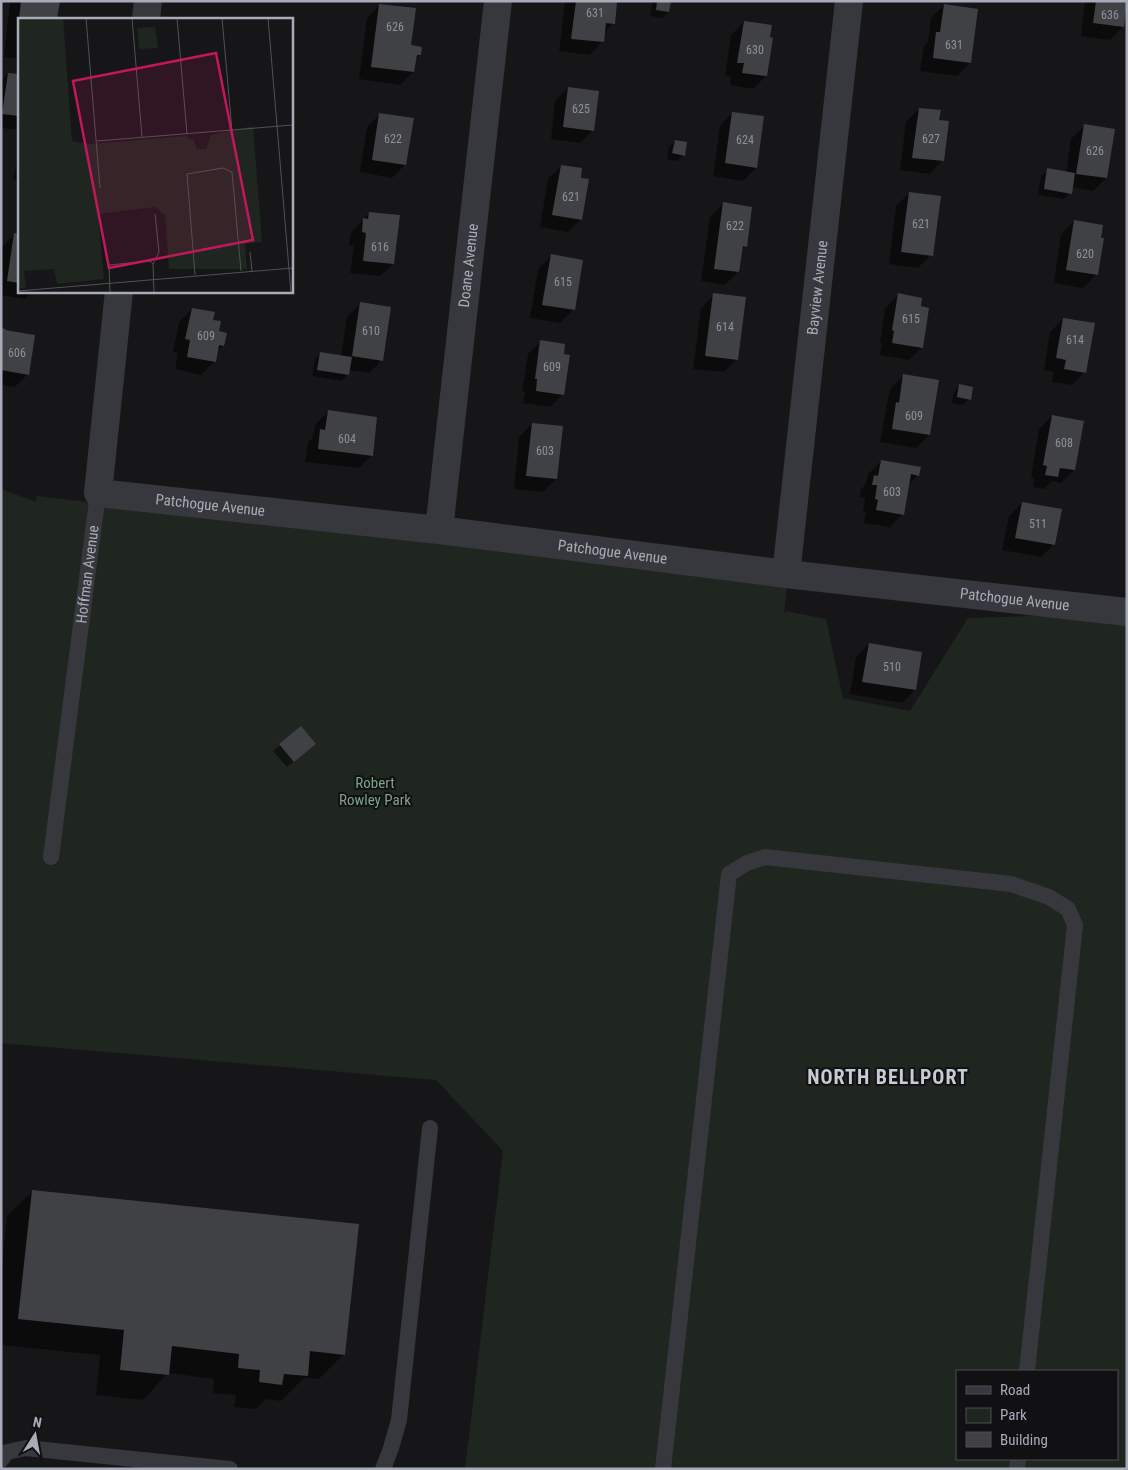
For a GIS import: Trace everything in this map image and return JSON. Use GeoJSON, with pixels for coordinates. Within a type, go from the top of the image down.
{"type":"FeatureCollection","features":[{"type":"Feature","properties":{"kind":"street"},"geometry":{"type":"LineString","coordinates":[[146,18],[148,1]]}},
{"type":"Feature","properties":{"kind":"street","name":"Doane Avenue"},"geometry":{"type":"LineString","coordinates":[[439,530],[498,1]]}},
{"type":"Feature","properties":{"kind":"street","name":"Bayview Avenue"},"geometry":{"type":"LineString","coordinates":[[786,574],[850,1]]}},
{"type":"Feature","properties":{"kind":"street","name":"Hoffman Avenue"},"geometry":{"type":"LineString","coordinates":[[98,493],[119,292]]}},
{"type":"Feature","properties":{"kind":"street","name":"Patchogue Avenue"},"geometry":{"type":"LineString","coordinates":[[98,493],[439,530],[786,574],[1127,612]]}},
{"type":"Feature","properties":{"kind":"lane","name":"Hoffman Avenue"},"geometry":{"type":"LineString","coordinates":[[51,857],[98,493]]}},
{"type":"Feature","properties":{"kind":"lane"},"geometry":{"type":"LineString","coordinates":[[663,1469],[729,874],[747,863],[765,858],[1011,884],[1049,897],[1068,909],[1075,925],[1027,1370]]}},
{"type":"Feature","properties":{"kind":"lane"},"geometry":{"type":"LineString","coordinates":[[383,1469],[399,1420],[430,1128]]}},
{"type":"Feature","properties":{"kind":"lane"},"geometry":{"type":"LineString","coordinates":[[1,1460],[7,1452],[26,1448],[230,1469]]}},
{"type":"Feature","properties":{"kind":"green space","name":"Robert Rowley Park"},"geometry":{"type":"Polygon","coordinates":[[[1,489],[36,502],[37,496],[787,585],[784,614],[786,611],[826,619],[843,698],[910,711],[968,618],[1127,613],[1127,1469],[465,1469],[503,1151],[436,1080],[1,1043],[1,489]]]}},
{"type":"Feature","properties":{"kind":"building"},"geometry":{"type":"Polygon","coordinates":[[[21,1],[60,1],[57,18],[19,18],[21,1]]]}},
{"type":"Feature","properties":{"kind":"building"},"geometry":{"type":"Polygon","coordinates":[[[576,1],[617,2],[615,24],[606,23],[604,42],[571,39],[576,1]]]}},
{"type":"Feature","properties":{"kind":"building"},"geometry":{"type":"Polygon","coordinates":[[[657,1],[671,1],[669,12],[656,10],[657,1]]]}},
{"type":"Feature","properties":{"kind":"building"},"geometry":{"type":"Polygon","coordinates":[[[1096,1],[1127,1],[1124,27],[1093,23],[1096,1]]]}},
{"type":"Feature","properties":{"kind":"building"},"geometry":{"type":"Polygon","coordinates":[[[379,4],[416,8],[411,45],[422,47],[421,55],[417,55],[414,72],[371,67],[379,4]]]}},
{"type":"Feature","properties":{"kind":"building"},"geometry":{"type":"Polygon","coordinates":[[[944,4],[978,9],[971,63],[933,58],[936,32],[940,32],[944,4]]]}},
{"type":"Feature","properties":{"kind":"building"},"geometry":{"type":"Polygon","coordinates":[[[744,21],[772,25],[770,37],[773,38],[767,76],[742,73],[744,63],[737,63],[744,21]]]}},
{"type":"Feature","properties":{"kind":"building"},"geometry":{"type":"Polygon","coordinates":[[[8,73],[18,74],[18,116],[2,114],[8,73]]]}},
{"type":"Feature","properties":{"kind":"building"},"geometry":{"type":"Polygon","coordinates":[[[568,87],[599,91],[594,131],[563,127],[568,87]]]}},
{"type":"Feature","properties":{"kind":"building"},"geometry":{"type":"Polygon","coordinates":[[[919,108],[941,110],[939,120],[949,121],[944,161],[912,158],[919,108]]]}},
{"type":"Feature","properties":{"kind":"building"},"geometry":{"type":"Polygon","coordinates":[[[732,112],[764,116],[757,168],[725,163],[732,112]]]}},
{"type":"Feature","properties":{"kind":"building"},"geometry":{"type":"Polygon","coordinates":[[[379,113],[414,118],[406,165],[372,160],[379,113]]]}},
{"type":"Feature","properties":{"kind":"building"},"geometry":{"type":"Polygon","coordinates":[[[1084,124],[1115,129],[1107,178],[1076,174],[1084,124]]]}},
{"type":"Feature","properties":{"kind":"building"},"geometry":{"type":"Polygon","coordinates":[[[675,140],[687,142],[685,156],[672,153],[675,140]]]}},
{"type":"Feature","properties":{"kind":"building"},"geometry":{"type":"Polygon","coordinates":[[[561,165],[582,168],[581,178],[589,179],[582,220],[552,215],[561,165]]]}},
{"type":"Feature","properties":{"kind":"building"},"geometry":{"type":"Polygon","coordinates":[[[1047,168],[1075,173],[1072,194],[1044,189],[1047,168]]]}},
{"type":"Feature","properties":{"kind":"building"},"geometry":{"type":"Polygon","coordinates":[[[909,192],[941,196],[933,256],[901,252],[909,192]]]}},
{"type":"Feature","properties":{"kind":"building"},"geometry":{"type":"Polygon","coordinates":[[[723,202],[752,207],[747,247],[743,246],[739,272],[714,269],[723,202]]]}},
{"type":"Feature","properties":{"kind":"building"},"geometry":{"type":"Polygon","coordinates":[[[369,212],[400,215],[394,264],[363,261],[366,233],[362,232],[363,218],[368,219],[369,212]]]}},
{"type":"Feature","properties":{"kind":"building"},"geometry":{"type":"Polygon","coordinates":[[[1074,220],[1103,225],[1101,238],[1104,238],[1098,275],[1066,270],[1074,220]]]}},
{"type":"Feature","properties":{"kind":"building"},"geometry":{"type":"Polygon","coordinates":[[[14,233],[18,234],[18,283],[7,281],[14,233]]]}},
{"type":"Feature","properties":{"kind":"building"},"geometry":{"type":"Polygon","coordinates":[[[551,254],[583,260],[575,310],[542,305],[551,254]]]}},
{"type":"Feature","properties":{"kind":"building"},"geometry":{"type":"Polygon","coordinates":[[[713,293],[746,297],[738,360],[705,356],[713,293]]]}},
{"type":"Feature","properties":{"kind":"building"},"geometry":{"type":"Polygon","coordinates":[[[898,293],[922,298],[921,306],[929,308],[923,348],[892,343],[894,331],[892,330],[898,293]]]}},
{"type":"Feature","properties":{"kind":"building"},"geometry":{"type":"Polygon","coordinates":[[[360,302],[391,307],[383,361],[352,356],[360,302]]]}},
{"type":"Feature","properties":{"kind":"building"},"geometry":{"type":"Polygon","coordinates":[[[192,308],[215,312],[213,320],[221,321],[219,331],[227,333],[224,346],[219,345],[216,362],[187,357],[190,340],[185,339],[192,308]]]}},
{"type":"Feature","properties":{"kind":"building"},"geometry":{"type":"Polygon","coordinates":[[[1063,318],[1095,323],[1086,373],[1064,369],[1066,360],[1056,358],[1063,318]]]}},
{"type":"Feature","properties":{"kind":"building"},"geometry":{"type":"Polygon","coordinates":[[[1,328],[35,335],[29,375],[1,370],[1,328]]]}},
{"type":"Feature","properties":{"kind":"building"},"geometry":{"type":"Polygon","coordinates":[[[540,340],[565,344],[564,354],[570,355],[564,395],[536,391],[537,379],[535,379],[540,340]]]}},
{"type":"Feature","properties":{"kind":"building"},"geometry":{"type":"Polygon","coordinates":[[[320,352],[352,357],[349,375],[317,370],[320,352]]]}},
{"type":"Feature","properties":{"kind":"building"},"geometry":{"type":"Polygon","coordinates":[[[903,374],[939,380],[930,435],[892,429],[896,402],[899,403],[903,374]]]}},
{"type":"Feature","properties":{"kind":"building"},"geometry":{"type":"Polygon","coordinates":[[[959,384],[973,387],[971,400],[957,397],[959,384]]]}},
{"type":"Feature","properties":{"kind":"building"},"geometry":{"type":"Polygon","coordinates":[[[328,410],[377,417],[373,456],[318,449],[320,429],[325,430],[328,410]]]}},
{"type":"Feature","properties":{"kind":"building"},"geometry":{"type":"Polygon","coordinates":[[[1052,415],[1084,421],[1075,470],[1060,468],[1058,477],[1045,475],[1047,466],[1043,465],[1052,415]]]}},
{"type":"Feature","properties":{"kind":"building"},"geometry":{"type":"Polygon","coordinates":[[[532,423],[563,426],[557,479],[526,476],[532,423]]]}},
{"type":"Feature","properties":{"kind":"building"},"geometry":{"type":"Polygon","coordinates":[[[881,460],[921,467],[919,476],[911,474],[904,515],[876,510],[878,500],[875,499],[877,485],[872,485],[874,475],[878,476],[881,460]]]}},
{"type":"Feature","properties":{"kind":"building"},"geometry":{"type":"Polygon","coordinates":[[[1022,502],[1062,509],[1055,545],[1015,538],[1022,502]]]}},
{"type":"Feature","properties":{"kind":"building"},"geometry":{"type":"Polygon","coordinates":[[[869,643],[922,652],[916,690],[862,682],[869,643]]]}},
{"type":"Feature","properties":{"kind":"building"},"geometry":{"type":"Polygon","coordinates":[[[301,726],[316,744],[294,762],[279,744],[301,726]]]}},
{"type":"Feature","properties":{"kind":"building"},"geometry":{"type":"Polygon","coordinates":[[[32,1190],[359,1224],[345,1355],[310,1351],[308,1376],[284,1374],[282,1385],[259,1382],[260,1370],[238,1368],[239,1354],[172,1346],[169,1375],[120,1370],[124,1330],[18,1319],[32,1190]]]}},
{"type":"Feature","properties":{"kind":"district","name":"NORTH BELLPORT"},"geometry":{"type":"Point","coordinates":[888,1077]}}]}
